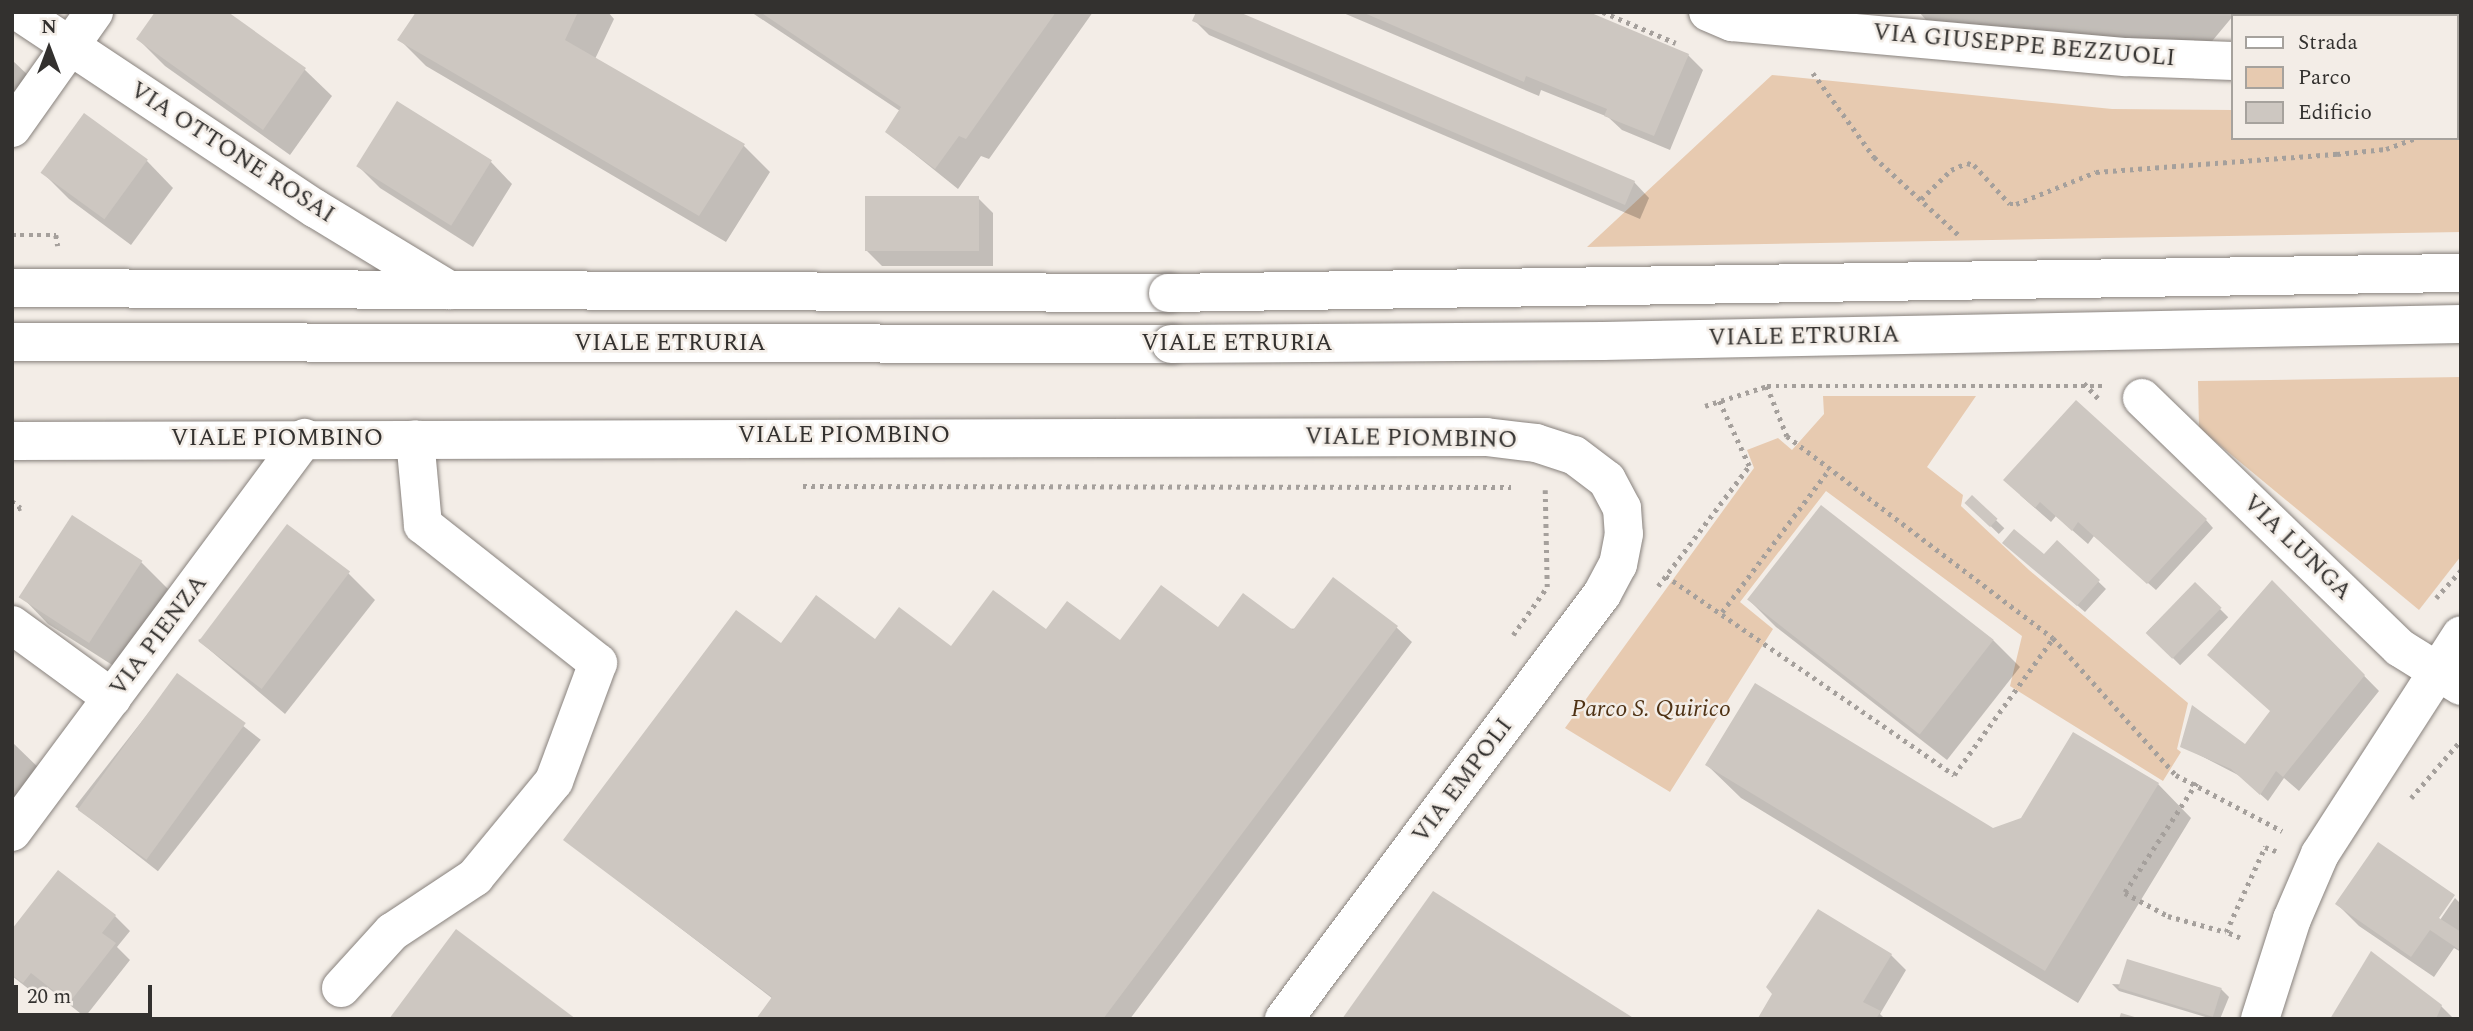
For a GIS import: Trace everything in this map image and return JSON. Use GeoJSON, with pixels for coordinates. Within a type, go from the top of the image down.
{"type":"FeatureCollection","features":[{"type":"Feature","properties":{"kind":"street","name":"VIA OTTONE ROSAI"},"geometry":{"type":"LineString","coordinates":[[19,12],[68,47],[449,290]]}},
{"type":"Feature","properties":{"kind":"street"},"geometry":{"type":"LineString","coordinates":[[12,128],[94,12]]}},
{"type":"Feature","properties":{"kind":"street","name":"VIA GIUSEPPE BEZZUOLI"},"geometry":{"type":"LineString","coordinates":[[1724,16],[2126,57],[2232,61]]}},
{"type":"Feature","properties":{"kind":"street","name":"VIALE ETRURIA"},"geometry":{"type":"LineString","coordinates":[[12,289],[1168,293],[2461,273]]}},
{"type":"Feature","properties":{"kind":"street","name":"VIALE ETRURIA"},"geometry":{"type":"LineString","coordinates":[[12,342],[1171,344],[1603,341],[2461,324]]}},
{"type":"Feature","properties":{"kind":"street","name":"VIA LUNGA"},"geometry":{"type":"LineString","coordinates":[[2126,393],[2400,648],[2449,679]]}},
{"type":"Feature","properties":{"kind":"street","name":"VIALE PIOMBINO"},"geometry":{"type":"LineString","coordinates":[[12,441],[305,438],[1486,437],[1559,449],[1588,462],[1618,498],[1621,549]]}},
{"type":"Feature","properties":{"kind":"street","name":"VIA PIENZA"},"geometry":{"type":"LineString","coordinates":[[12,832],[305,438]]}},
{"type":"Feature","properties":{"kind":"street"},"geometry":{"type":"LineString","coordinates":[[341,988],[392,932],[475,877],[554,781],[598,663],[423,524],[415,439]]}},
{"type":"Feature","properties":{"kind":"street","name":"VIA EMPOLI"},"geometry":{"type":"LineString","coordinates":[[1284,1019],[1602,594],[1621,549]]}},
{"type":"Feature","properties":{"kind":"street"},"geometry":{"type":"LineString","coordinates":[[12,625],[112,698]]}},
{"type":"Feature","properties":{"kind":"street"},"geometry":{"type":"LineString","coordinates":[[2260,1019],[2292,919],[2320,853],[2449,679],[2461,635]]}},
{"type":"Feature","properties":{"kind":"path"},"geometry":{"type":"LineString","coordinates":[[1811,69],[1874,157],[1962,238]]}},
{"type":"Feature","properties":{"kind":"path"},"geometry":{"type":"LineString","coordinates":[[1921,199],[1951,170],[1967,163],[1975,165],[2010,204],[2016,204],[2096,172],[2337,154],[2386,149],[2411,140]]}},
{"type":"Feature","properties":{"kind":"path"},"geometry":{"type":"LineString","coordinates":[[2084,383],[2104,403]]}},
{"type":"Feature","properties":{"kind":"path"},"geometry":{"type":"LineString","coordinates":[[1705,406],[1767,386],[2084,383],[2126,393]]}},
{"type":"Feature","properties":{"kind":"path"},"geometry":{"type":"LineString","coordinates":[[1767,386],[1787,436],[1828,471],[2053,638],[2176,775],[2197,783],[2320,853]]}},
{"type":"Feature","properties":{"kind":"path"},"geometry":{"type":"LineString","coordinates":[[1722,612],[1828,471]]}},
{"type":"Feature","properties":{"kind":"path"},"geometry":{"type":"LineString","coordinates":[[792,486],[1517,487]]}},
{"type":"Feature","properties":{"kind":"path"},"geometry":{"type":"LineString","coordinates":[[1507,643],[1547,587],[1545,487],[1531,487]]}},
{"type":"Feature","properties":{"kind":"path"},"geometry":{"type":"LineString","coordinates":[[12,501],[20,508],[12,512]]}},
{"type":"Feature","properties":{"kind":"path"},"geometry":{"type":"LineString","coordinates":[[1621,549],[1672,578],[1954,775],[2053,638]]}},
{"type":"Feature","properties":{"kind":"path"},"geometry":{"type":"LineString","coordinates":[[2428,607],[2461,569]]}},
{"type":"Feature","properties":{"kind":"path"},"geometry":{"type":"LineString","coordinates":[[2407,803],[2461,740]]}},
{"type":"Feature","properties":{"kind":"path"},"geometry":{"type":"LineString","coordinates":[[2197,783],[2124,893],[2168,916],[2226,932]]}},
{"type":"Feature","properties":{"kind":"green space"},"geometry":{"type":"Polygon","coordinates":[[[1772,75],[2112,109],[2232,110],[2232,140],[2459,140],[2461,112],[2461,232],[1587,247],[1772,75]]]}},
{"type":"Feature","properties":{"kind":"green space"},"geometry":{"type":"Polygon","coordinates":[[[2461,377],[2461,556],[2419,610],[2199,428],[2198,381],[2461,377]]]}},
{"type":"Feature","properties":{"kind":"green space","name":"Parco S. Quirico"},"geometry":{"type":"Polygon","coordinates":[[[1823,396],[1976,396],[1927,467],[1963,495],[1961,506],[2029,570],[2188,703],[2177,749],[2181,752],[2163,781],[2010,686],[2022,636],[1826,491],[1740,602],[1773,629],[1670,792],[1565,728],[1754,468],[1747,450],[1778,438],[1792,450],[1824,414],[1823,396]]]}},
{"type":"Feature","properties":{"kind":"building"},"geometry":{"type":"Polygon","coordinates":[[[155,12],[228,12],[306,68],[263,130],[136,39],[155,12]]]}},
{"type":"Feature","properties":{"kind":"building"},"geometry":{"type":"Polygon","coordinates":[[[416,12],[578,12],[565,40],[745,144],[699,216],[397,40],[416,12]]]}},
{"type":"Feature","properties":{"kind":"building"},"geometry":{"type":"Polygon","coordinates":[[[760,12],[1056,12],[966,139],[959,136],[935,169],[885,132],[901,107],[760,12]]]}},
{"type":"Feature","properties":{"kind":"building"},"geometry":{"type":"Polygon","coordinates":[[[1196,12],[1239,12],[1635,181],[1625,205],[1192,21],[1196,12]]]}},
{"type":"Feature","properties":{"kind":"building"},"geometry":{"type":"Polygon","coordinates":[[[1362,12],[1589,12],[1689,54],[1654,136],[1604,116],[1607,109],[1526,76],[1524,82],[1362,12]]]}},
{"type":"Feature","properties":{"kind":"building"},"geometry":{"type":"Polygon","coordinates":[[[397,101],[492,160],[451,226],[356,166],[397,101]]]}},
{"type":"Feature","properties":{"kind":"building"},"geometry":{"type":"Polygon","coordinates":[[[84,113],[148,159],[104,219],[41,173],[84,113]]]}},
{"type":"Feature","properties":{"kind":"building"},"geometry":{"type":"Polygon","coordinates":[[[865,196],[979,196],[979,251],[865,251],[865,196]]]}},
{"type":"Feature","properties":{"kind":"building"},"geometry":{"type":"Polygon","coordinates":[[[2076,400],[2207,519],[2147,584],[2078,522],[2072,531],[2040,502],[2035,508],[2003,480],[2076,400]]]}},
{"type":"Feature","properties":{"kind":"building"},"geometry":{"type":"Polygon","coordinates":[[[1972,495],[1998,519],[1990,527],[1964,503],[1972,495]]]}},
{"type":"Feature","properties":{"kind":"building"},"geometry":{"type":"Polygon","coordinates":[[[1821,505],[1994,640],[1920,734],[1747,600],[1821,505]]]}},
{"type":"Feature","properties":{"kind":"building"},"geometry":{"type":"Polygon","coordinates":[[[72,515],[142,561],[89,643],[19,597],[72,515]]]}},
{"type":"Feature","properties":{"kind":"building"},"geometry":{"type":"Polygon","coordinates":[[[287,524],[350,572],[262,689],[199,641],[287,524]]]}},
{"type":"Feature","properties":{"kind":"building"},"geometry":{"type":"Polygon","coordinates":[[[2014,529],[2044,554],[2057,540],[2100,580],[2077,606],[2002,543],[2014,529]]]}},
{"type":"Feature","properties":{"kind":"building"},"geometry":{"type":"Polygon","coordinates":[[[1333,577],[1398,626],[1103,1019],[756,1019],[772,997],[563,840],[736,610],[781,643],[816,595],[875,639],[899,607],[951,646],[993,590],[1046,629],[1067,601],[1120,640],[1161,585],[1218,627],[1243,593],[1293,630],[1333,577]]]}},
{"type":"Feature","properties":{"kind":"building"},"geometry":{"type":"Polygon","coordinates":[[[2272,580],[2365,675],[2283,777],[2276,771],[2260,795],[2231,769],[2180,747],[2192,705],[2245,744],[2270,711],[2207,655],[2272,580]]]}},
{"type":"Feature","properties":{"kind":"building"},"geometry":{"type":"Polygon","coordinates":[[[2195,582],[2222,608],[2172,659],[2146,633],[2195,582]]]}},
{"type":"Feature","properties":{"kind":"building"},"geometry":{"type":"Polygon","coordinates":[[[177,673],[246,723],[146,860],[78,810],[177,673]]]}},
{"type":"Feature","properties":{"kind":"building"},"geometry":{"type":"Polygon","coordinates":[[[1755,683],[1993,828],[2021,818],[2073,732],[2159,783],[2045,971],[1705,765],[1755,683]]]}},
{"type":"Feature","properties":{"kind":"building"},"geometry":{"type":"Polygon","coordinates":[[[2378,842],[2455,895],[2439,918],[2461,932],[2461,951],[2430,930],[2411,957],[2335,904],[2378,842]]]}},
{"type":"Feature","properties":{"kind":"building"},"geometry":{"type":"Polygon","coordinates":[[[58,870],[116,915],[102,933],[116,943],[69,1003],[31,973],[23,983],[12,975],[12,929],[58,870]]]}},
{"type":"Feature","properties":{"kind":"building"},"geometry":{"type":"Polygon","coordinates":[[[1433,891],[1635,1019],[1342,1019],[1433,891]]]}},
{"type":"Feature","properties":{"kind":"building"},"geometry":{"type":"Polygon","coordinates":[[[1818,909],[1892,954],[1863,1002],[1881,1011],[1876,1019],[1758,1018],[1772,994],[1766,987],[1818,909]]]}},
{"type":"Feature","properties":{"kind":"building"},"geometry":{"type":"Polygon","coordinates":[[[456,929],[576,1019],[389,1019],[456,929]]]}},
{"type":"Feature","properties":{"kind":"building"},"geometry":{"type":"Polygon","coordinates":[[[2371,951],[2442,1005],[2436,1019],[2330,1019],[2371,951]]]}},
{"type":"Feature","properties":{"kind":"building"},"geometry":{"type":"Polygon","coordinates":[[[2127,959],[2222,988],[2213,1017],[2118,988],[2127,959]]]}},
{"type":"Feature","properties":{"kind":"building"},"geometry":{"type":"Polygon","coordinates":[[[2121,1013],[2138,1018],[2138,1019],[2119,1019],[2121,1013]]]}}]}
